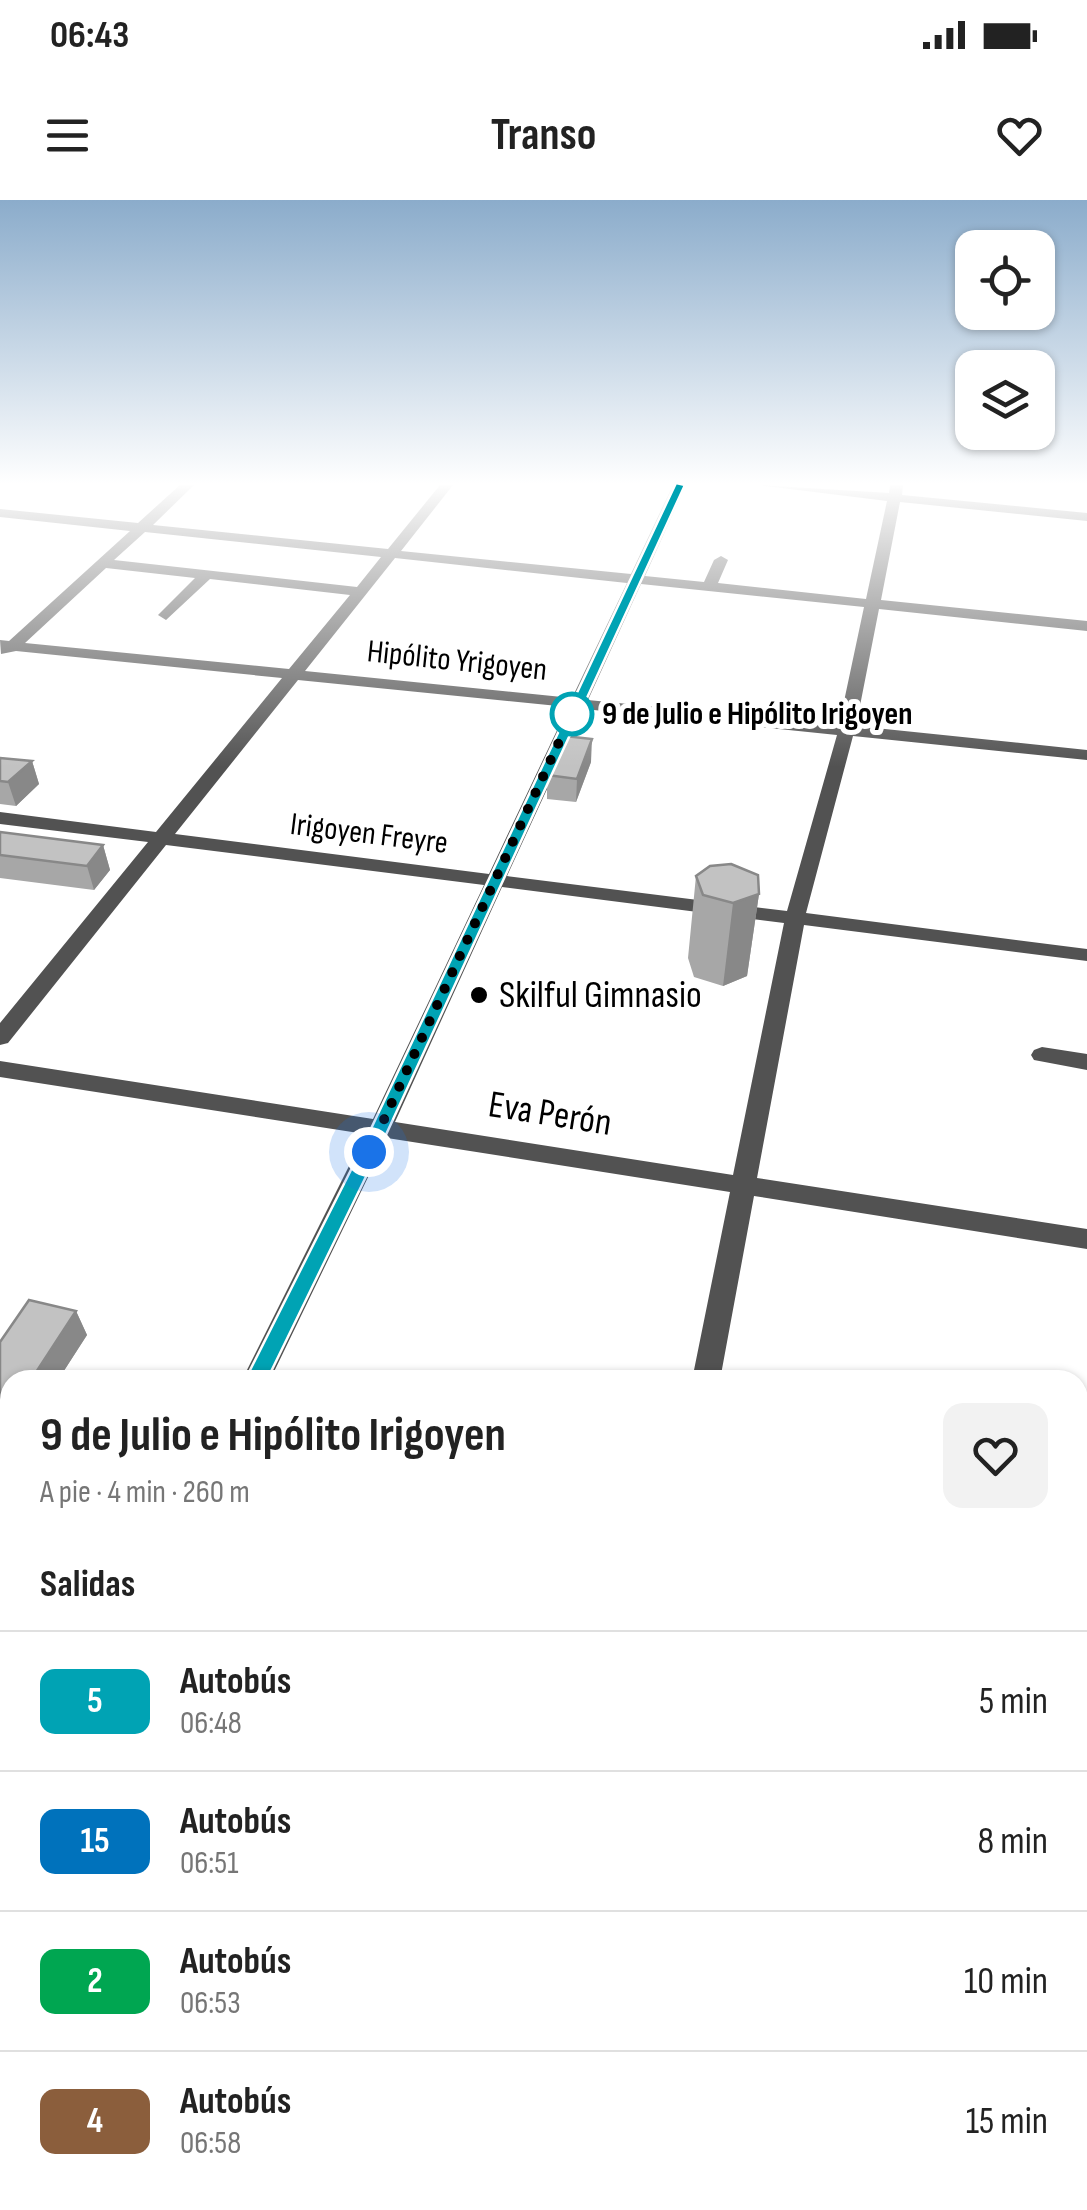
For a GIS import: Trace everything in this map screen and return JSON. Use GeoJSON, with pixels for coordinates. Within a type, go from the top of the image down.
{"type":"FeatureCollection","features":[{"type":"Feature","properties":{"kind":"street"},"geometry":{"type":"LineString","coordinates":[[4,650],[85,579]]}},
{"type":"Feature","properties":{"kind":"street"},"geometry":{"type":"LineString","coordinates":[[166,614],[202,579]]}},
{"type":"Feature","properties":{"kind":"street"},"geometry":{"type":"LineString","coordinates":[[232,579],[362,592]]}},
{"type":"Feature","properties":{"kind":"street"},"geometry":{"type":"LineString","coordinates":[[0,1038],[372,579]]}},
{"type":"Feature","properties":{"kind":"street"},"geometry":{"type":"LineString","coordinates":[[261,1370],[496,880],[634,579]]}},
{"type":"Feature","properties":{"kind":"street"},"geometry":{"type":"LineString","coordinates":[[642,579],[1087,626]]}},
{"type":"Feature","properties":{"kind":"street"},"geometry":{"type":"LineString","coordinates":[[710,586],[713,579]]}},
{"type":"Feature","properties":{"kind":"street"},"geometry":{"type":"LineString","coordinates":[[708,1370],[796,918],[846,732],[875,579]]}},
{"type":"Feature","properties":{"kind":"street","name":"Hipólito Yrigoyen"},"geometry":{"type":"LineString","coordinates":[[4,650],[295,675],[1087,755]]}},
{"type":"Feature","properties":{"kind":"street","name":"Irigoyen Freyre"},"geometry":{"type":"LineString","coordinates":[[0,818],[1087,954]]}},
{"type":"Feature","properties":{"kind":"street"},"geometry":{"type":"LineString","coordinates":[[1042,1055],[1087,1062]]}},
{"type":"Feature","properties":{"kind":"street","name":"Eva Perón"},"geometry":{"type":"LineString","coordinates":[[0,1069],[743,1182],[1087,1239]]}},
{"type":"Feature","properties":{"kind":"building"},"geometry":{"type":"Polygon","coordinates":[[[565,736],[592,739],[577,779],[547,775],[565,736]]]}},
{"type":"Feature","properties":{"kind":"building"},"geometry":{"type":"Polygon","coordinates":[[[0,758],[32,761],[8,782],[0,781],[0,758]]]}},
{"type":"Feature","properties":{"kind":"building"},"geometry":{"type":"Polygon","coordinates":[[[0,832],[103,845],[87,866],[0,855],[0,832]]]}},
{"type":"Feature","properties":{"kind":"building"},"geometry":{"type":"Polygon","coordinates":[[[731,864],[758,875],[759,894],[733,903],[703,895],[696,876],[710,866],[731,864]]]}},
{"type":"Feature","properties":{"kind":"building"},"geometry":{"type":"Polygon","coordinates":[[[29,1300],[76,1311],[38,1370],[0,1370],[0,1342],[29,1300]]]}},
{"type":"Feature","properties":{"kind":"bus line","name":"5"},"geometry":{"type":"LineString","coordinates":[[261,1370],[369,1152],[634,579]]}},
{"type":"Feature","properties":{"kind":"place","name":"9 de Julio e Hipólito Irigoyen"},"geometry":{"type":"Point","coordinates":[572,714]}},
{"type":"Feature","properties":{"kind":"place","name":"Skilful Gimnasio"},"geometry":{"type":"Point","coordinates":[479,995]}},
{"type":"Feature","properties":{"kind":"route"},"geometry":{"type":"LineString","coordinates":[[369,1152],[572,714]]}}]}
